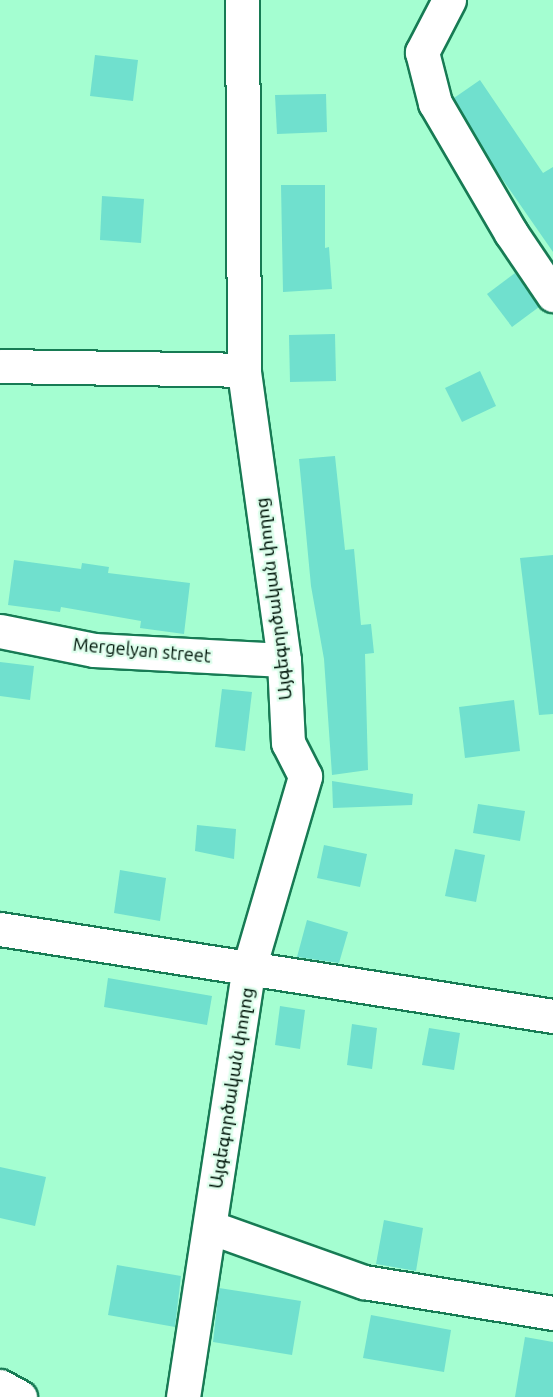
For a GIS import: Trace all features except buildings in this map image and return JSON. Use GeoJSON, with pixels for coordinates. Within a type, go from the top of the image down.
{"type":"FeatureCollection","features":[{"type":"Feature","properties":{"kind":"street","name":"Այգեգործական փողոց"},"geometry":{"type":"LineString","coordinates":[[183,1397],[249,968],[305,776],[288,743],[284,660],[244,370],[242,0]]}},
{"type":"Feature","properties":{"kind":"street"},"geometry":{"type":"LineString","coordinates":[[449,0],[422,52],[435,103],[511,233],[553,295]]}},
{"type":"Feature","properties":{"kind":"street"},"geometry":{"type":"LineString","coordinates":[[0,366],[244,370]]}},
{"type":"Feature","properties":{"kind":"street","name":"Mergelyan street"},"geometry":{"type":"LineString","coordinates":[[0,631],[94,650],[284,660]]}},
{"type":"Feature","properties":{"kind":"street"},"geometry":{"type":"LineString","coordinates":[[0,929],[553,1016]]}},
{"type":"Feature","properties":{"kind":"street"},"geometry":{"type":"LineString","coordinates":[[210,1227],[364,1282],[553,1313]]}},
{"type":"Feature","properties":{"kind":"street"},"geometry":{"type":"LineString","coordinates":[[0,1386],[20,1397]]}}]}
